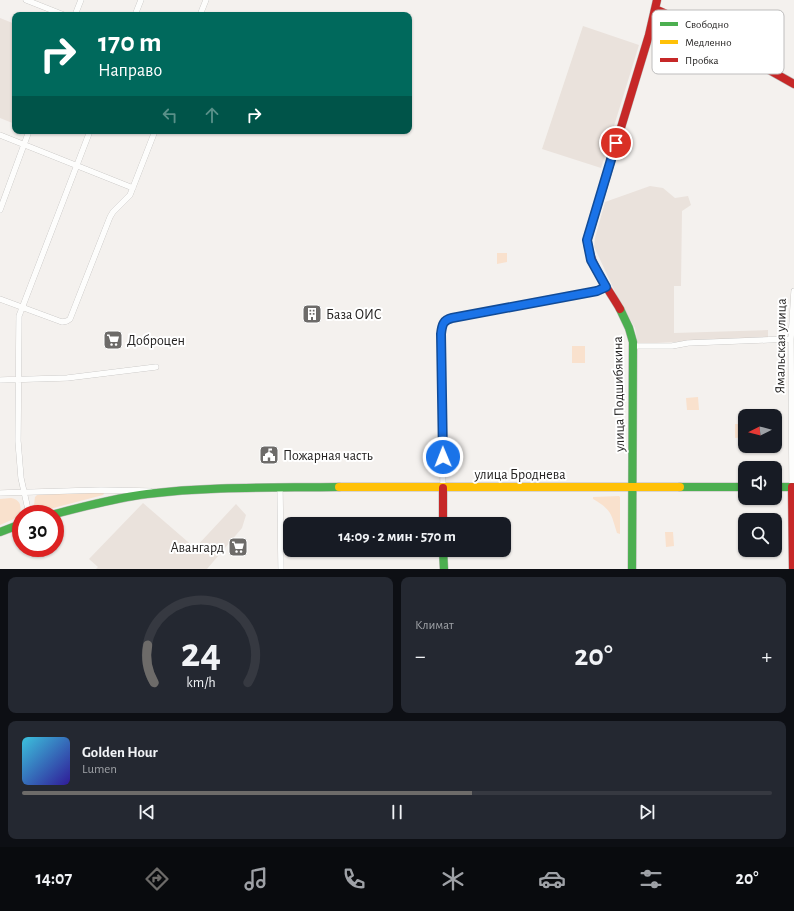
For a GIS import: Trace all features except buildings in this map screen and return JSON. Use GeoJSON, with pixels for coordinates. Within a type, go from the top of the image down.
{"type":"FeatureCollection","features":[{"type":"Feature","properties":{"kind":"main road","name":"улица Подшибякина"},"geometry":{"type":"LineString","coordinates":[[655,9],[657,0]]}},
{"type":"Feature","properties":{"kind":"main road","name":"улица Подшибякина"},"geometry":{"type":"LineString","coordinates":[[632,569],[633,346],[628,324],[591,260],[587,240],[652,22]]}},
{"type":"Feature","properties":{"kind":"main road"},"geometry":{"type":"LineString","coordinates":[[776,74],[794,84]]}},
{"type":"Feature","properties":{"kind":"main road","name":"улица Броднева"},"geometry":{"type":"LineString","coordinates":[[64,512],[115,499],[170,491],[199,489],[738,487]]}},
{"type":"Feature","properties":{"kind":"main road"},"geometry":{"type":"LineString","coordinates":[[782,487],[793,487]]}},
{"type":"Feature","properties":{"kind":"main road","name":"Ямальская улица"},"geometry":{"type":"LineString","coordinates":[[793,487],[793,569]]}},
{"type":"Feature","properties":{"kind":"main road"},"geometry":{"type":"LineString","coordinates":[[443,488],[443,517]]}},
{"type":"Feature","properties":{"kind":"main road"},"geometry":{"type":"LineString","coordinates":[[0,532],[12,527]]}},
{"type":"Feature","properties":{"kind":"main road"},"geometry":{"type":"LineString","coordinates":[[443,557],[444,569]]}},
{"type":"Feature","properties":{"kind":"street"},"geometry":{"type":"LineString","coordinates":[[26,0],[56,12]]}},
{"type":"Feature","properties":{"kind":"street"},"geometry":{"type":"LineString","coordinates":[[76,12],[81,0]]}},
{"type":"Feature","properties":{"kind":"street"},"geometry":{"type":"LineString","coordinates":[[136,12],[141,0]]}},
{"type":"Feature","properties":{"kind":"street"},"geometry":{"type":"LineString","coordinates":[[201,12],[206,0]]}},
{"type":"Feature","properties":{"kind":"street"},"geometry":{"type":"LineString","coordinates":[[0,210],[28,134]]}},
{"type":"Feature","properties":{"kind":"street"},"geometry":{"type":"LineString","coordinates":[[27,505],[21,478],[18,440],[18,325],[22,307],[89,134]]}},
{"type":"Feature","properties":{"kind":"street"},"geometry":{"type":"LineString","coordinates":[[0,298],[62,322],[70,319],[110,217],[113,212],[128,198],[154,134]]}},
{"type":"Feature","properties":{"kind":"street"},"geometry":{"type":"LineString","coordinates":[[0,135],[133,188]]}},
{"type":"Feature","properties":{"kind":"street"},"geometry":{"type":"LineString","coordinates":[[443,488],[441,334],[445,321],[452,318],[597,291],[606,287]]}},
{"type":"Feature","properties":{"kind":"street","name":"Ямальская улица"},"geometry":{"type":"LineString","coordinates":[[793,487],[791,339],[794,291]]}},
{"type":"Feature","properties":{"kind":"street"},"geometry":{"type":"LineString","coordinates":[[633,346],[672,346],[688,343],[791,339]]}},
{"type":"Feature","properties":{"kind":"street"},"geometry":{"type":"LineString","coordinates":[[0,380],[67,378],[156,367]]}},
{"type":"Feature","properties":{"kind":"street"},"geometry":{"type":"LineString","coordinates":[[280,488],[281,569]]}},
{"type":"Feature","properties":{"kind":"street"},"geometry":{"type":"LineString","coordinates":[[0,493],[117,490],[170,491]]}},
{"type":"Feature","properties":{"kind":"shaded area"},"geometry":{"type":"Polygon","coordinates":[[[0,18],[12,23],[12,123],[0,118],[0,18]]]}},
{"type":"Feature","properties":{"kind":"shaded area"},"geometry":{"type":"Polygon","coordinates":[[[583,26],[639,45],[601,168],[542,149],[583,26]]]}},
{"type":"Feature","properties":{"kind":"shaded area"},"geometry":{"type":"Polygon","coordinates":[[[650,186],[663,188],[675,198],[688,196],[691,205],[682,211],[681,286],[674,286],[674,333],[768,330],[768,337],[638,344],[635,328],[618,298],[594,247],[605,202],[650,186]]]}},
{"type":"Feature","properties":{"kind":"shaded area"},"geometry":{"type":"Polygon","coordinates":[[[497,253],[507,253],[507,262],[497,264],[497,253]]]}},
{"type":"Feature","properties":{"kind":"shaded area"},"geometry":{"type":"Polygon","coordinates":[[[572,346],[585,346],[585,363],[572,363],[572,346]]]}},
{"type":"Feature","properties":{"kind":"shaded area"},"geometry":{"type":"Polygon","coordinates":[[[698,397],[699,410],[687,410],[686,398],[698,397]]]}},
{"type":"Feature","properties":{"kind":"shaded area"},"geometry":{"type":"Polygon","coordinates":[[[735,424],[738,424],[738,438],[735,438],[735,424]]]}},
{"type":"Feature","properties":{"kind":"shaded area"},"geometry":{"type":"Polygon","coordinates":[[[103,492],[104,494],[64,505],[34,505],[35,497],[38,494],[103,492]]]}},
{"type":"Feature","properties":{"kind":"shaded area"},"geometry":{"type":"Polygon","coordinates":[[[619,496],[620,534],[617,533],[610,513],[604,506],[593,499],[593,497],[619,496]]]}},
{"type":"Feature","properties":{"kind":"shaded area"},"geometry":{"type":"Polygon","coordinates":[[[11,498],[16,500],[20,505],[12,505],[12,520],[0,525],[0,499],[11,498]]]}},
{"type":"Feature","properties":{"kind":"shaded area"},"geometry":{"type":"Polygon","coordinates":[[[143,503],[195,548],[236,504],[246,515],[242,528],[207,569],[96,569],[98,567],[89,559],[143,503]]]}},
{"type":"Feature","properties":{"kind":"shaded area"},"geometry":{"type":"Polygon","coordinates":[[[665,532],[673,532],[674,546],[666,547],[665,532]]]}},
{"type":"Feature","properties":{"kind":"traffic: fast"},"geometry":{"type":"LineString","coordinates":[[620,309],[629,328],[633,342],[632,569]]}},
{"type":"Feature","properties":{"kind":"traffic: fast"},"geometry":{"type":"LineString","coordinates":[[64,512],[124,498],[171,491],[243,488],[339,487]]}},
{"type":"Feature","properties":{"kind":"traffic: fast"},"geometry":{"type":"LineString","coordinates":[[680,487],[738,487]]}},
{"type":"Feature","properties":{"kind":"traffic: fast"},"geometry":{"type":"LineString","coordinates":[[782,487],[794,487]]}},
{"type":"Feature","properties":{"kind":"traffic: fast"},"geometry":{"type":"LineString","coordinates":[[0,532],[12,527]]}},
{"type":"Feature","properties":{"kind":"traffic: fast"},"geometry":{"type":"LineString","coordinates":[[443,557],[444,569]]}},
{"type":"Feature","properties":{"kind":"traffic: slow"},"geometry":{"type":"LineString","coordinates":[[339,487],[680,487]]}},
{"type":"Feature","properties":{"kind":"traffic: jam"},"geometry":{"type":"LineString","coordinates":[[655,10],[657,0]]}},
{"type":"Feature","properties":{"kind":"traffic: jam"},"geometry":{"type":"LineString","coordinates":[[620,309],[596,268],[587,240],[652,22]]}},
{"type":"Feature","properties":{"kind":"traffic: jam"},"geometry":{"type":"LineString","coordinates":[[776,74],[794,84]]}},
{"type":"Feature","properties":{"kind":"traffic: jam"},"geometry":{"type":"LineString","coordinates":[[792,487],[793,569]]}},
{"type":"Feature","properties":{"kind":"traffic: jam"},"geometry":{"type":"LineString","coordinates":[[443,488],[443,517]]}},
{"type":"Feature","properties":{"kind":"place","name":"База ОИС"},"geometry":{"type":"Point","coordinates":[312,314]}},
{"type":"Feature","properties":{"kind":"place","name":"Доброцен"},"geometry":{"type":"Point","coordinates":[113,340]}},
{"type":"Feature","properties":{"kind":"place","name":"Пожарная часть"},"geometry":{"type":"Point","coordinates":[269,455]}},
{"type":"Feature","properties":{"kind":"place","name":"Авангард"},"geometry":{"type":"Point","coordinates":[238,547]}},
{"type":"Feature","properties":{"kind":"route"},"geometry":{"type":"LineString","coordinates":[[443,457],[441,334],[443,324],[445,321],[452,318],[597,291],[606,287],[593,266],[587,240],[616,143]]}}]}
